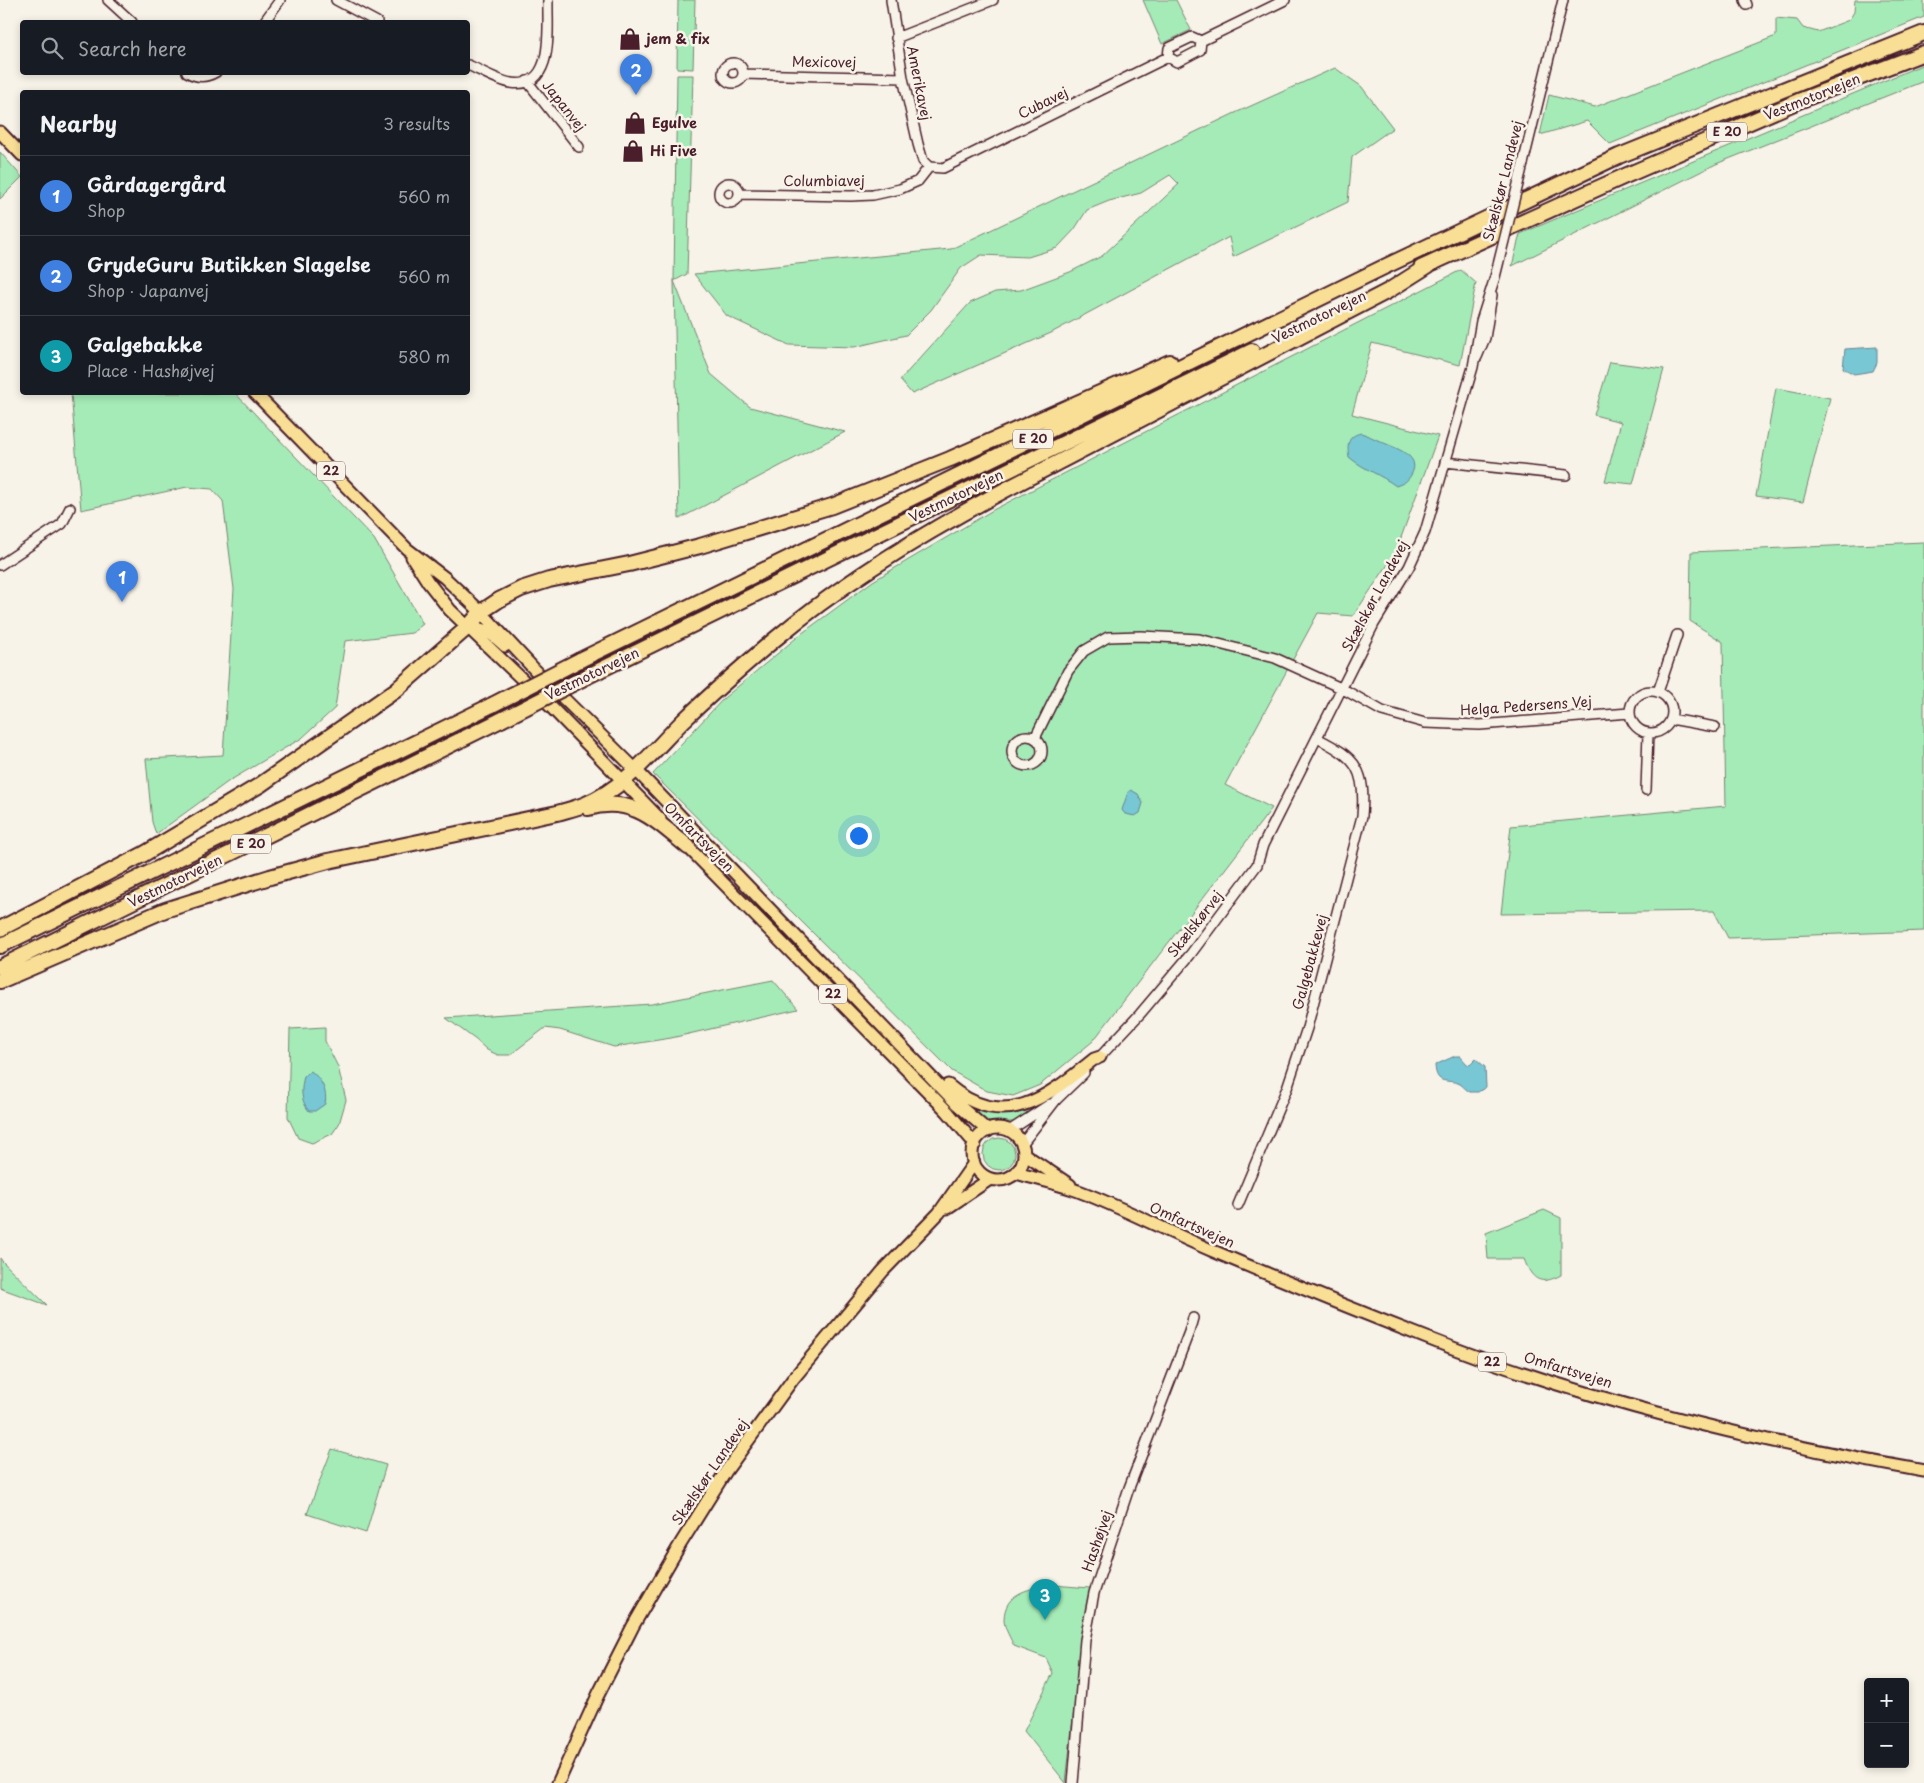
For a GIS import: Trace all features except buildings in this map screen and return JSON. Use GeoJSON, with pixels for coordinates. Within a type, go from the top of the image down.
{"type":"FeatureCollection","features":[{"type":"Feature","properties":{"kind":"highway","name":"Vestmotorvejen"},"geometry":{"type":"LineString","coordinates":[[0,946],[1284,316],[1619,156],[1924,33]]}},
{"type":"Feature","properties":{"kind":"highway","name":"Vestmotorvejen"},"geometry":{"type":"LineString","coordinates":[[0,967],[588,676],[1429,264],[1801,100],[1924,53]]}},
{"type":"Feature","properties":{"kind":"highway"},"geometry":{"type":"LineString","coordinates":[[0,981],[165,910],[241,886],[328,861],[557,814],[586,804],[605,794],[636,770],[683,721],[774,640],[818,605],[889,556],[945,522],[1005,490],[1388,291],[1429,264]]}},
{"type":"Feature","properties":{"kind":"highway"},"geometry":{"type":"LineString","coordinates":[[0,929],[144,854],[260,785],[396,690],[468,627],[481,612],[520,589],[548,580],[629,564],[700,546],[832,506],[950,459],[1240,330],[1284,316]]}},
{"type":"Feature","properties":{"kind":"highway"},"geometry":{"type":"LineString","coordinates":[[500,826],[555,819],[601,804],[625,805],[650,816],[688,847]]}},
{"type":"Feature","properties":{"kind":"main road"},"geometry":{"type":"LineString","coordinates":[[0,132],[20,153]]}},
{"type":"Feature","properties":{"kind":"main road","name":"Omfartsvejen"},"geometry":{"type":"LineString","coordinates":[[257,395],[407,549],[444,578],[481,612],[536,671],[636,770],[956,1103],[988,1131]]}},
{"type":"Feature","properties":{"kind":"main road","name":"Omfartsvejen"},"geometry":{"type":"LineString","coordinates":[[407,549],[428,582],[450,610],[551,707],[622,782],[947,1110],[975,1144]]}},
{"type":"Feature","properties":{"kind":"main road"},"geometry":{"type":"LineString","coordinates":[[468,627],[482,628],[490,632],[514,655],[536,671]]}},
{"type":"Feature","properties":{"kind":"main road"},"geometry":{"type":"LineString","coordinates":[[551,707],[613,764],[636,770]]}},
{"type":"Feature","properties":{"kind":"main road"},"geometry":{"type":"LineString","coordinates":[[903,1046],[965,1098],[994,1107],[1014,1107],[1033,1102],[1057,1088],[1094,1059],[1100,1057]]}},
{"type":"Feature","properties":{"kind":"main road"},"geometry":{"type":"LineString","coordinates":[[990,1178],[978,1170],[974,1163],[973,1150],[975,1144],[982,1134],[988,1131],[995,1129],[1009,1131]]}},
{"type":"Feature","properties":{"kind":"main road","name":"22"},"geometry":{"type":"LineString","coordinates":[[1009,1131],[1019,1139],[1023,1149]]}},
{"type":"Feature","properties":{"kind":"main road"},"geometry":{"type":"LineString","coordinates":[[1016,1173],[1020,1168],[1023,1149]]}},
{"type":"Feature","properties":{"kind":"main road","name":"Omfartsvejen"},"geometry":{"type":"LineString","coordinates":[[1023,1149],[1080,1191]]}},
{"type":"Feature","properties":{"kind":"main road","name":"Skælskør Landevej"},"geometry":{"type":"LineString","coordinates":[[558,1783],[598,1694],[633,1626],[680,1543],[726,1471],[793,1379],[883,1271],[939,1213],[974,1163]]}},
{"type":"Feature","properties":{"kind":"main road","name":"Omfartsvejen"},"geometry":{"type":"LineString","coordinates":[[1016,1173],[1080,1191],[1210,1250],[1345,1306],[1514,1370],[1701,1424],[1844,1456],[1924,1471]]}},
{"type":"Feature","properties":{"kind":"main road","name":"22"},"geometry":{"type":"LineString","coordinates":[[990,1178],[1004,1180],[1016,1173]]}},
{"type":"Feature","properties":{"kind":"main road","name":"Skælskør Landevej"},"geometry":{"type":"LineString","coordinates":[[939,1213],[990,1178]]}},
{"type":"Feature","properties":{"kind":"street"},"geometry":{"type":"LineString","coordinates":[[108,0],[130,20]]}},
{"type":"Feature","properties":{"kind":"street"},"geometry":{"type":"LineString","coordinates":[[265,20],[280,0]]}},
{"type":"Feature","properties":{"kind":"street"},"geometry":{"type":"LineString","coordinates":[[336,0],[373,20]]}},
{"type":"Feature","properties":{"kind":"street","name":"Japanvej"},"geometry":{"type":"LineString","coordinates":[[470,66],[511,83],[528,81],[540,73],[544,64],[548,0]]}},
{"type":"Feature","properties":{"kind":"street","name":"Amerikavej"},"geometry":{"type":"LineString","coordinates":[[891,0],[896,38],[918,144],[923,162],[929,167]]}},
{"type":"Feature","properties":{"kind":"street"},"geometry":{"type":"LineString","coordinates":[[896,38],[993,0]]}},
{"type":"Feature","properties":{"kind":"street"},"geometry":{"type":"LineString","coordinates":[[1201,41],[1285,0]]}},
{"type":"Feature","properties":{"kind":"street","name":"Skælskør Landevej"},"geometry":{"type":"LineString","coordinates":[[1317,738],[1374,624],[1408,567],[1425,532],[1473,364],[1485,338],[1494,281],[1564,0]]}},
{"type":"Feature","properties":{"kind":"street","name":"Cubavej"},"geometry":{"type":"LineString","coordinates":[[1192,37],[1201,41],[1200,50],[1188,57],[1177,62],[1168,57],[1169,48],[1180,42],[1192,37]]}},
{"type":"Feature","properties":{"kind":"street","name":"Cubavej"},"geometry":{"type":"LineString","coordinates":[[929,167],[943,168],[1168,57]]}},
{"type":"Feature","properties":{"kind":"street","name":"Mexicovej"},"geometry":{"type":"LineString","coordinates":[[743,74],[904,78]]}},
{"type":"Feature","properties":{"kind":"street"},"geometry":{"type":"LineString","coordinates":[[195,75],[200,77],[210,75]]}},
{"type":"Feature","properties":{"kind":"street","name":"Japanvej"},"geometry":{"type":"LineString","coordinates":[[528,81],[579,147]]}},
{"type":"Feature","properties":{"kind":"street","name":"Columbiavej"},"geometry":{"type":"LineString","coordinates":[[740,194],[873,195],[900,189],[918,181],[929,167]]}},
{"type":"Feature","properties":{"kind":"street"},"geometry":{"type":"LineString","coordinates":[[1445,462],[1566,475]]}},
{"type":"Feature","properties":{"kind":"street"},"geometry":{"type":"LineString","coordinates":[[0,566],[57,528],[68,515],[70,508]]}},
{"type":"Feature","properties":{"kind":"street"},"geometry":{"type":"LineString","coordinates":[[1658,692],[1677,635]]}},
{"type":"Feature","properties":{"kind":"street","name":"Helga Pedersens Vej"},"geometry":{"type":"LineString","coordinates":[[1035,738],[1068,672],[1084,651],[1108,637],[1141,636],[1199,639],[1275,658],[1343,689],[1382,712],[1425,723],[1480,725],[1629,713]]}},
{"type":"Feature","properties":{"kind":"street"},"geometry":{"type":"LineString","coordinates":[[1648,691],[1658,692],[1666,697],[1671,705],[1671,719],[1662,730],[1648,733],[1635,726],[1629,713],[1631,703],[1638,695],[1648,691]]}},
{"type":"Feature","properties":{"kind":"street"},"geometry":{"type":"LineString","coordinates":[[1671,719],[1715,727]]}},
{"type":"Feature","properties":{"kind":"street"},"geometry":{"type":"LineString","coordinates":[[1646,790],[1648,733]]}},
{"type":"Feature","properties":{"kind":"street","name":"Skælskørvej"},"geometry":{"type":"LineString","coordinates":[[1009,1131],[1056,1100],[1140,1014],[1190,955],[1257,865],[1263,845],[1317,738]]}},
{"type":"Feature","properties":{"kind":"street","name":"Galgebakkevej"},"geometry":{"type":"LineString","coordinates":[[1238,1205],[1287,1088],[1307,1028],[1362,816],[1364,794],[1361,778],[1350,758],[1317,738]]}},
{"type":"Feature","properties":{"kind":"street","name":"Skælskørvej"},"geometry":{"type":"LineString","coordinates":[[1023,1149],[1056,1100]]}},
{"type":"Feature","properties":{"kind":"street","name":"Hashøjvej"},"geometry":{"type":"LineString","coordinates":[[1072,1783],[1085,1640],[1094,1593],[1129,1488],[1193,1318]]}},
{"type":"Feature","properties":{"kind":"green space"},"geometry":{"type":"Polygon","coordinates":[[[678,0],[695,0],[693,69],[677,68],[678,0]]]}},
{"type":"Feature","properties":{"kind":"green space"},"geometry":{"type":"Polygon","coordinates":[[[1143,0],[1176,0],[1191,30],[1162,44],[1143,0]]]}},
{"type":"Feature","properties":{"kind":"green space"},"geometry":{"type":"Polygon","coordinates":[[[1855,0],[1924,0],[1924,17],[1610,144],[1587,121],[1540,135],[1549,95],[1595,107],[1776,36],[1776,18],[1797,20],[1803,28],[1818,32],[1849,20],[1854,12],[1855,0]]]}},
{"type":"Feature","properties":{"kind":"green space"},"geometry":{"type":"Polygon","coordinates":[[[1924,64],[1924,81],[1716,164],[1512,266],[1520,234],[1924,64]]]}},
{"type":"Feature","properties":{"kind":"green space"},"geometry":{"type":"Polygon","coordinates":[[[1335,68],[1361,86],[1393,128],[1352,157],[1348,202],[1233,257],[1229,237],[1051,333],[912,394],[900,380],[970,303],[995,292],[1021,290],[1070,272],[1102,256],[1179,184],[1170,175],[1141,193],[1109,201],[1087,210],[1074,230],[1057,248],[1028,257],[981,255],[961,268],[931,310],[906,335],[854,347],[789,345],[727,316],[694,274],[951,249],[1233,114],[1335,68]]]}},
{"type":"Feature","properties":{"kind":"green space"},"geometry":{"type":"Polygon","coordinates":[[[677,75],[693,75],[687,274],[674,281],[677,75]]]}},
{"type":"Feature","properties":{"kind":"green space"},"geometry":{"type":"Polygon","coordinates":[[[0,152],[20,175],[20,179],[0,199],[0,152]]]}},
{"type":"Feature","properties":{"kind":"green space"},"geometry":{"type":"Polygon","coordinates":[[[1461,270],[1476,283],[1460,365],[1372,343],[1352,414],[1438,436],[1395,554],[1353,616],[1318,613],[1225,785],[1272,808],[1093,1041],[1040,1085],[1013,1096],[987,1091],[952,1071],[653,774],[724,698],[801,634],[873,581],[993,510],[1461,270]]]}},
{"type":"Feature","properties":{"kind":"green space"},"geometry":{"type":"Polygon","coordinates":[[[674,281],[711,374],[750,407],[845,432],[679,519],[674,281]]]}},
{"type":"Feature","properties":{"kind":"green space"},"geometry":{"type":"Polygon","coordinates":[[[1610,362],[1664,369],[1633,484],[1605,481],[1621,422],[1594,415],[1610,362]]]}},
{"type":"Feature","properties":{"kind":"green space"},"geometry":{"type":"Polygon","coordinates":[[[1776,388],[1830,398],[1803,502],[1756,496],[1776,388]]]}},
{"type":"Feature","properties":{"kind":"green space"},"geometry":{"type":"Polygon","coordinates":[[[71,395],[237,395],[374,539],[423,624],[412,633],[345,641],[335,708],[302,738],[229,781],[156,834],[152,822],[146,759],[223,755],[234,589],[223,501],[212,489],[187,487],[81,510],[71,395]]]}},
{"type":"Feature","properties":{"kind":"green space"},"geometry":{"type":"Polygon","coordinates":[[[1924,542],[1924,931],[1728,938],[1714,911],[1501,914],[1511,826],[1726,806],[1723,642],[1690,621],[1691,552],[1924,542]]]}},
{"type":"Feature","properties":{"kind":"green space"},"geometry":{"type":"Polygon","coordinates":[[[773,980],[798,1009],[671,1038],[614,1047],[560,1030],[545,1028],[510,1055],[498,1055],[487,1050],[446,1018],[652,1004],[773,980]]]}},
{"type":"Feature","properties":{"kind":"green space"},"geometry":{"type":"Polygon","coordinates":[[[325,1027],[325,1041],[338,1067],[346,1100],[339,1124],[332,1134],[312,1143],[298,1138],[288,1117],[290,1029],[325,1027]]]}},
{"type":"Feature","properties":{"kind":"green space"},"geometry":{"type":"Polygon","coordinates":[[[962,1104],[1036,1104],[1038,1108],[1018,1122],[988,1122],[981,1120],[962,1104]]]}},
{"type":"Feature","properties":{"kind":"green space"},"geometry":{"type":"Polygon","coordinates":[[[999,1138],[1011,1142],[1015,1154],[1011,1166],[999,1170],[987,1166],[983,1154],[987,1142],[999,1138]]]}},
{"type":"Feature","properties":{"kind":"green space"},"geometry":{"type":"Polygon","coordinates":[[[1544,1210],[1561,1218],[1561,1275],[1542,1280],[1530,1272],[1524,1259],[1488,1259],[1486,1233],[1544,1210]]]}},
{"type":"Feature","properties":{"kind":"green space"},"geometry":{"type":"Polygon","coordinates":[[[0,1258],[2,1261],[47,1305],[0,1288],[0,1258]]]}},
{"type":"Feature","properties":{"kind":"green space"},"geometry":{"type":"Polygon","coordinates":[[[332,1449],[386,1465],[366,1533],[307,1514],[332,1449]]]}},
{"type":"Feature","properties":{"kind":"green space"},"geometry":{"type":"Polygon","coordinates":[[[1053,1585],[1090,1588],[1078,1672],[1066,1783],[1024,1731],[1053,1673],[1046,1658],[1014,1646],[1004,1623],[1005,1610],[1014,1597],[1028,1590],[1053,1585]]]}},
{"type":"Feature","properties":{"kind":"water"},"geometry":{"type":"Polygon","coordinates":[[[1877,347],[1877,363],[1873,371],[1854,374],[1843,368],[1845,349],[1877,347]]]}},
{"type":"Feature","properties":{"kind":"water"},"geometry":{"type":"Polygon","coordinates":[[[1361,433],[1400,450],[1410,457],[1414,468],[1407,481],[1396,486],[1349,457],[1349,442],[1353,436],[1361,433]]]}},
{"type":"Feature","properties":{"kind":"water"},"geometry":{"type":"Polygon","coordinates":[[[1131,790],[1138,794],[1143,803],[1140,813],[1135,816],[1125,814],[1122,810],[1128,792],[1131,790]]]}},
{"type":"Feature","properties":{"kind":"water"},"geometry":{"type":"Polygon","coordinates":[[[1455,1056],[1460,1056],[1470,1065],[1476,1059],[1485,1067],[1486,1087],[1478,1092],[1470,1092],[1456,1082],[1440,1079],[1435,1065],[1455,1056]]]}},
{"type":"Feature","properties":{"kind":"water"},"geometry":{"type":"Polygon","coordinates":[[[311,1071],[321,1082],[325,1090],[326,1099],[325,1104],[315,1111],[309,1111],[304,1103],[302,1094],[304,1076],[311,1071]]]}},
{"type":"Feature","properties":{"kind":"place","name":"jem & fix"},"geometry":{"type":"Point","coordinates":[630,39]}},
{"type":"Feature","properties":{"kind":"place","name":"GrydeGuru Butikken Slagelse"},"geometry":{"type":"Point","coordinates":[636,95]}},
{"type":"Feature","properties":{"kind":"place","name":"Egulve"},"geometry":{"type":"Point","coordinates":[635,123]}},
{"type":"Feature","properties":{"kind":"place","name":"Hi Five"},"geometry":{"type":"Point","coordinates":[633,151]}},
{"type":"Feature","properties":{"kind":"place","name":"Gårdagergård"},"geometry":{"type":"Point","coordinates":[122,602]}},
{"type":"Feature","properties":{"kind":"place","name":"Galgebakke"},"geometry":{"type":"Point","coordinates":[1045,1620]}}]}
